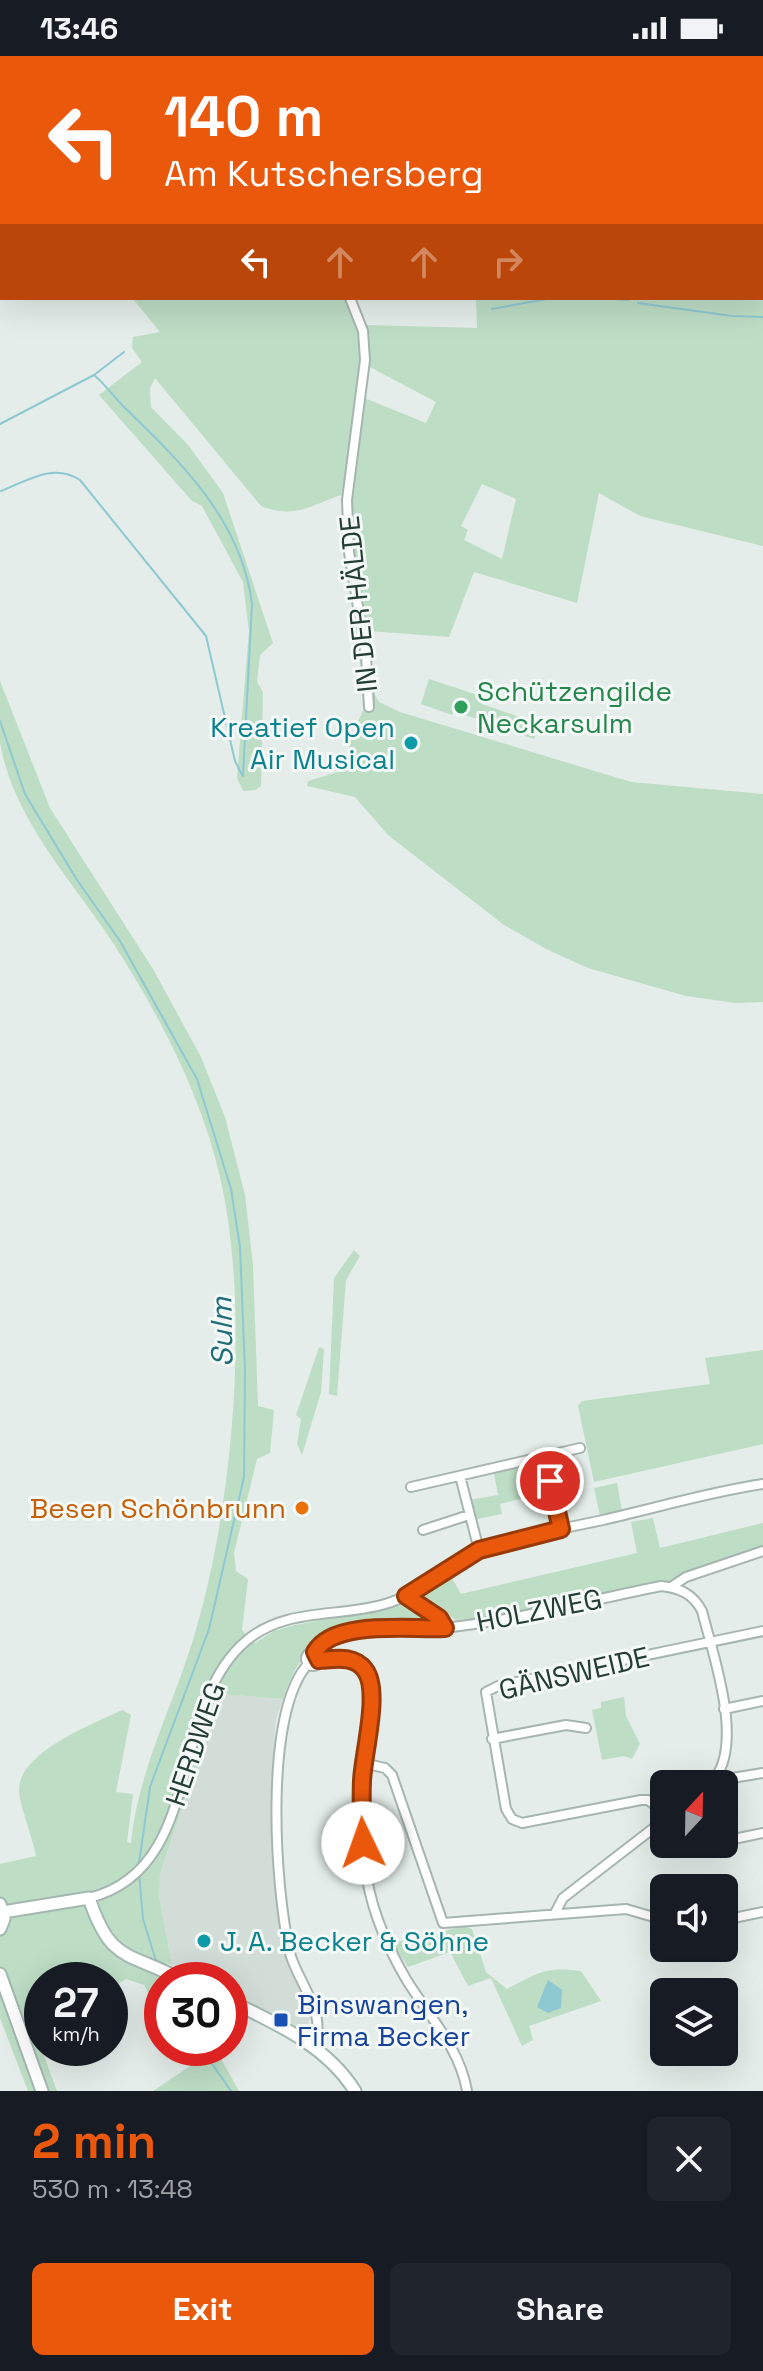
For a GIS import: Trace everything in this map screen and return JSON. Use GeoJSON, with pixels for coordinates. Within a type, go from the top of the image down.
{"type":"FeatureCollection","features":[{"type":"Feature","properties":{"kind":"street","name":"IN DER HÄLDE"},"geometry":{"type":"LineString","coordinates":[[351,300],[363,331],[365,360],[347,500],[349,552],[366,656],[369,707]]}},
{"type":"Feature","properties":{"kind":"street"},"geometry":{"type":"LineString","coordinates":[[411,1487],[580,1448]]}},
{"type":"Feature","properties":{"kind":"street"},"geometry":{"type":"LineString","coordinates":[[545,1457],[561,1529]]}},
{"type":"Feature","properties":{"kind":"street"},"geometry":{"type":"LineString","coordinates":[[460,1476],[479,1550]]}},
{"type":"Feature","properties":{"kind":"street","name":"HERDWEG"},"geometry":{"type":"LineString","coordinates":[[2,1908],[89,1898],[125,1883],[147,1863],[168,1822],[210,1692],[231,1656],[256,1634],[287,1619],[370,1607],[406,1596],[479,1550],[763,1484]]}},
{"type":"Feature","properties":{"kind":"street"},"geometry":{"type":"LineString","coordinates":[[423,1530],[469,1515]]}},
{"type":"Feature","properties":{"kind":"street","name":"HOLZWEG"},"geometry":{"type":"LineString","coordinates":[[312,2044],[318,2021],[291,1955],[285,1921],[277,1761],[285,1711],[298,1677],[308,1664],[307,1655],[317,1656],[326,1640],[346,1632],[445,1628],[671,1587],[686,1577],[763,1551]]}},
{"type":"Feature","properties":{"kind":"street"},"geometry":{"type":"LineString","coordinates":[[671,1587],[697,1602],[710,1643],[728,1740],[719,1770]]}},
{"type":"Feature","properties":{"kind":"street"},"geometry":{"type":"LineString","coordinates":[[406,1596],[439,1618],[445,1628]]}},
{"type":"Feature","properties":{"kind":"street"},"geometry":{"type":"LineString","coordinates":[[710,1643],[763,1631]]}},
{"type":"Feature","properties":{"kind":"street","name":"GÄNSWEIDE"},"geometry":{"type":"LineString","coordinates":[[650,1802],[641,1800],[518,1821],[506,1809],[484,1695],[491,1689],[710,1643]]}},
{"type":"Feature","properties":{"kind":"street"},"geometry":{"type":"LineString","coordinates":[[317,1656],[345,1658],[361,1665],[370,1678],[372,1702],[363,1763],[361,1818],[371,1904],[406,1979],[459,2060],[467,2091]]}},
{"type":"Feature","properties":{"kind":"street"},"geometry":{"type":"LineString","coordinates":[[724,1709],[763,1701]]}},
{"type":"Feature","properties":{"kind":"street"},"geometry":{"type":"LineString","coordinates":[[492,1739],[566,1725],[586,1728]]}},
{"type":"Feature","properties":{"kind":"street"},"geometry":{"type":"LineString","coordinates":[[363,1763],[385,1768],[392,1775],[443,1923],[626,1909],[650,1916]]}},
{"type":"Feature","properties":{"kind":"street"},"geometry":{"type":"LineString","coordinates":[[738,1777],[763,1773]]}},
{"type":"Feature","properties":{"kind":"street"},"geometry":{"type":"LineString","coordinates":[[555,1913],[563,1898],[650,1831]]}},
{"type":"Feature","properties":{"kind":"street"},"geometry":{"type":"LineString","coordinates":[[738,1838],[763,1833]]}},
{"type":"Feature","properties":{"kind":"street"},"geometry":{"type":"LineString","coordinates":[[89,1898],[106,1941],[118,1951],[144,1963]]}},
{"type":"Feature","properties":{"kind":"street"},"geometry":{"type":"LineString","coordinates":[[0,1929],[2,1908]]}},
{"type":"Feature","properties":{"kind":"street"},"geometry":{"type":"LineString","coordinates":[[738,1917],[763,1912]]}},
{"type":"Feature","properties":{"kind":"street"},"geometry":{"type":"LineString","coordinates":[[0,1974],[42,2091]]}},
{"type":"Feature","properties":{"kind":"street"},"geometry":{"type":"LineString","coordinates":[[248,2010],[312,2044],[333,2062],[355,2091]]}},
{"type":"Feature","properties":{"kind":"shaded area"},"geometry":{"type":"Polygon","coordinates":[[[220,1694],[283,1699],[276,1719],[274,1749],[278,1873],[287,1952],[310,2014],[309,2023],[302,2029],[248,2002],[248,1962],[171,1962],[159,1897],[160,1874],[220,1694]]]}},
{"type":"Feature","properties":{"kind":"green space"},"geometry":{"type":"Polygon","coordinates":[[[134,300],[355,300],[366,325],[477,328],[476,300],[763,300],[763,546],[640,516],[599,493],[577,603],[474,572],[449,637],[369,631],[375,695],[379,702],[400,712],[631,782],[763,794],[763,1002],[736,1003],[686,996],[588,968],[548,950],[504,925],[388,835],[355,797],[307,786],[308,781],[341,771],[349,761],[349,741],[366,704],[344,494],[294,511],[261,506],[155,378],[150,388],[151,407],[189,446],[223,493],[273,643],[260,655],[257,682],[263,692],[261,786],[243,791],[237,778],[249,631],[243,582],[202,506],[192,501],[99,395],[142,362],[132,348],[133,337],[160,332],[134,300]],[[370,367],[362,397],[426,423],[436,402],[370,367]],[[482,484],[461,526],[468,530],[464,540],[502,559],[516,499],[482,484]]]}},
{"type":"Feature","properties":{"kind":"green space","name":"Schützengilde Neckarsulm"},"geometry":{"type":"Polygon","coordinates":[[[429,679],[484,697],[482,704],[540,724],[534,739],[454,711],[452,715],[421,704],[429,679]]]}},
{"type":"Feature","properties":{"kind":"green space"},"geometry":{"type":"Polygon","coordinates":[[[0,681],[50,808],[153,969],[201,1057],[225,1117],[245,1195],[253,1265],[258,1406],[274,1410],[270,1453],[257,1459],[234,1553],[236,1571],[248,1579],[242,1630],[255,1643],[274,1631],[295,1625],[403,1605],[427,1617],[427,1622],[417,1625],[365,1621],[332,1630],[319,1639],[298,1665],[283,1699],[220,1694],[160,1874],[159,1897],[171,1962],[144,1962],[144,1985],[128,1980],[128,1962],[24,1962],[24,2066],[48,2066],[57,2091],[28,2091],[0,2018],[0,1864],[36,1856],[19,1790],[22,1776],[31,1763],[77,1731],[122,1710],[131,1715],[116,1792],[133,1794],[127,1842],[131,1843],[141,1791],[192,1643],[218,1534],[233,1411],[236,1349],[234,1288],[220,1177],[203,1119],[180,1063],[138,982],[34,829],[19,802],[0,743],[0,681]]]}},
{"type":"Feature","properties":{"kind":"green space"},"geometry":{"type":"Polygon","coordinates":[[[354,1250],[360,1256],[346,1280],[337,1396],[329,1394],[334,1278],[354,1250]]]}},
{"type":"Feature","properties":{"kind":"green space"},"geometry":{"type":"Polygon","coordinates":[[[319,1347],[324,1349],[321,1392],[302,1455],[297,1444],[301,1419],[296,1415],[319,1347]]]}},
{"type":"Feature","properties":{"kind":"green space"},"geometry":{"type":"Polygon","coordinates":[[[763,1350],[763,1444],[594,1482],[578,1406],[582,1401],[710,1384],[705,1358],[763,1350]]]}},
{"type":"Feature","properties":{"kind":"green space"},"geometry":{"type":"Polygon","coordinates":[[[518,1467],[525,1498],[500,1504],[502,1514],[473,1520],[469,1500],[498,1495],[494,1473],[518,1467]]]}},
{"type":"Feature","properties":{"kind":"green space"},"geometry":{"type":"Polygon","coordinates":[[[617,1483],[622,1510],[600,1516],[594,1488],[617,1483]]]}},
{"type":"Feature","properties":{"kind":"green space"},"geometry":{"type":"Polygon","coordinates":[[[653,1518],[660,1548],[763,1523],[763,1550],[675,1582],[469,1625],[467,1619],[456,1620],[425,1600],[425,1596],[452,1578],[461,1594],[637,1553],[631,1522],[653,1518]]]}},
{"type":"Feature","properties":{"kind":"green space"},"geometry":{"type":"Polygon","coordinates":[[[624,1697],[626,1716],[640,1744],[632,1759],[624,1756],[602,1760],[592,1710],[601,1708],[601,1702],[624,1697]]]}},
{"type":"Feature","properties":{"kind":"green space"},"geometry":{"type":"Polygon","coordinates":[[[465,1926],[472,1929],[486,1972],[507,1989],[542,1972],[559,1969],[581,1971],[601,2001],[529,2026],[533,2040],[522,2046],[491,1978],[468,1986],[450,1952],[408,1967],[392,1943],[465,1926]]]}},
{"type":"Feature","properties":{"kind":"green space"},"geometry":{"type":"Polygon","coordinates":[[[190,2066],[225,2066],[239,2091],[153,2091],[190,2066]]]}},
{"type":"Feature","properties":{"kind":"water"},"geometry":{"type":"Polygon","coordinates":[[[548,1980],[562,1990],[561,2008],[548,2013],[537,2007],[548,1980]]]}},
{"type":"Feature","properties":{"kind":"waterway"},"geometry":{"type":"LineString","coordinates":[[492,309],[541,300]]}},
{"type":"Feature","properties":{"kind":"waterway"},"geometry":{"type":"LineString","coordinates":[[638,303],[732,316],[763,317]]}},
{"type":"Feature","properties":{"kind":"waterway"},"geometry":{"type":"LineString","coordinates":[[0,424],[94,375],[124,352]]}},
{"type":"Feature","properties":{"kind":"waterway"},"geometry":{"type":"LineString","coordinates":[[94,375],[187,471],[206,495],[236,546],[252,604],[243,776]]}},
{"type":"Feature","properties":{"kind":"waterway"},"geometry":{"type":"LineString","coordinates":[[1,491],[51,473],[70,475],[80,480],[206,636],[235,761],[242,775]]}},
{"type":"Feature","properties":{"kind":"waterway","name":"Sulm"},"geometry":{"type":"LineString","coordinates":[[0,721],[25,794],[77,880],[120,941],[197,1079],[231,1189],[240,1247],[245,1371],[244,1477],[209,1629],[150,1787],[139,1863]]}},
{"type":"Feature","properties":{"kind":"waterway","name":"Sulm"},"geometry":{"type":"LineString","coordinates":[[139,1873],[143,1919],[156,1962]]}},
{"type":"Feature","properties":{"kind":"waterway","name":"Sulm"},"geometry":{"type":"LineString","coordinates":[[214,2066],[231,2091]]}},
{"type":"Feature","properties":{"kind":"place","name":"Schützengilde Neckarsulm"},"geometry":{"type":"Point","coordinates":[461,707]}},
{"type":"Feature","properties":{"kind":"place","name":"Kreatief Open Air Musical"},"geometry":{"type":"Point","coordinates":[411,743]}},
{"type":"Feature","properties":{"kind":"place","name":"Besen Schönbrunn"},"geometry":{"type":"Point","coordinates":[302,1508]}},
{"type":"Feature","properties":{"kind":"place","name":"J. A. Becker & Söhne"},"geometry":{"type":"Point","coordinates":[204,1941]}},
{"type":"Feature","properties":{"kind":"place","name":"Binswangen, Firma Becker"},"geometry":{"type":"Point","coordinates":[281,2020]}},
{"type":"Feature","properties":{"kind":"route"},"geometry":{"type":"LineString","coordinates":[[363,1843],[362,1781],[372,1702],[370,1678],[354,1661],[345,1658],[319,1660],[315,1652],[326,1640],[346,1632],[445,1628],[439,1618],[406,1596],[436,1580],[459,1561],[479,1550],[561,1529],[550,1481]]}}]}
